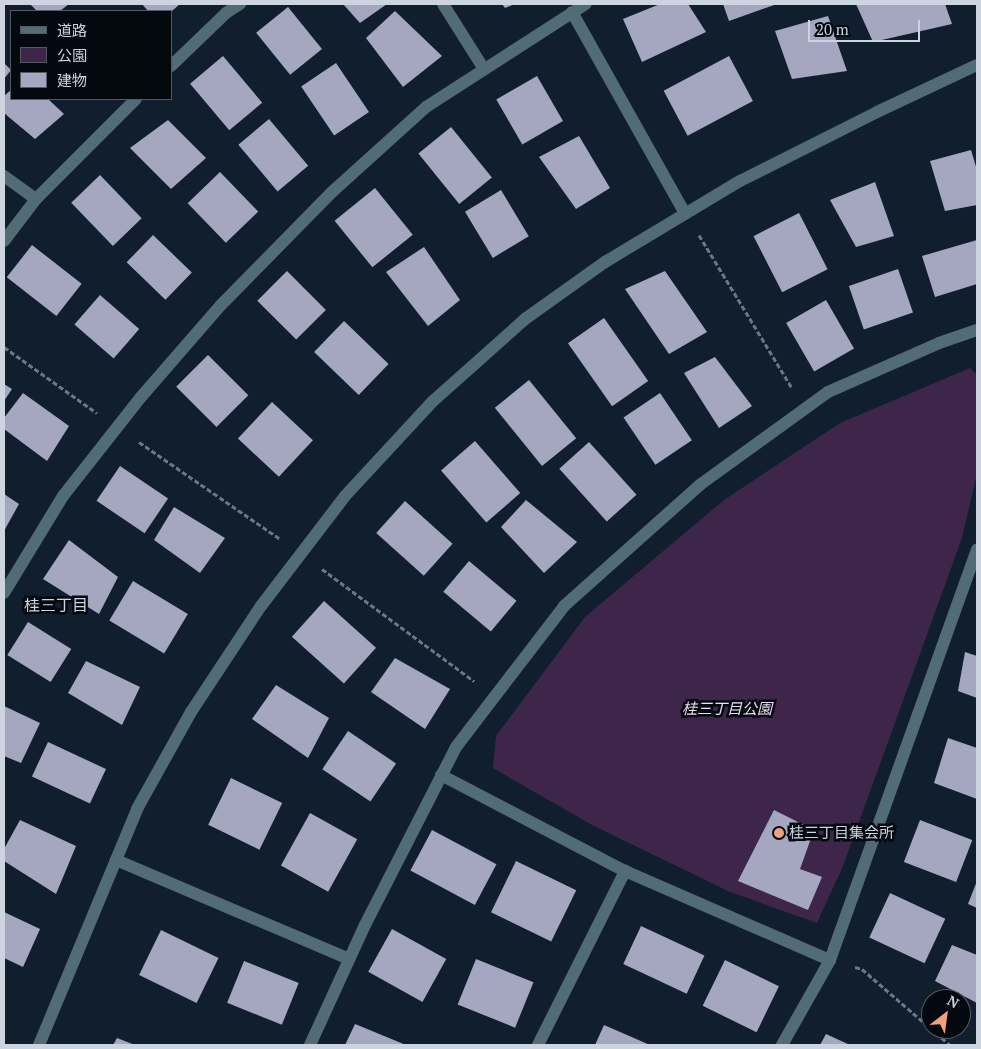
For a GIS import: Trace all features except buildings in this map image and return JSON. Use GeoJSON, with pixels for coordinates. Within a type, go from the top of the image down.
{"type":"FeatureCollection","features":[{"type":"Feature","properties":{"kind":"street"},"geometry":{"type":"LineString","coordinates":[[172,65],[226,13],[240,4]]}},
{"type":"Feature","properties":{"kind":"street"},"geometry":{"type":"LineString","coordinates":[[443,4],[484,69]]}},
{"type":"Feature","properties":{"kind":"street"},"geometry":{"type":"LineString","coordinates":[[4,593],[63,496],[117,427],[220,305],[332,192],[426,107],[586,4]]}},
{"type":"Feature","properties":{"kind":"street"},"geometry":{"type":"LineString","coordinates":[[572,12],[685,214]]}},
{"type":"Feature","properties":{"kind":"street"},"geometry":{"type":"LineString","coordinates":[[39,1045],[137,809],[191,712],[261,606],[345,496],[432,402],[525,319],[605,262],[740,181],[877,112],[977,65]]}},
{"type":"Feature","properties":{"kind":"street"},"geometry":{"type":"LineString","coordinates":[[4,241],[36,199],[135,100]]}},
{"type":"Feature","properties":{"kind":"street"},"geometry":{"type":"LineString","coordinates":[[4,176],[36,199]]}},
{"type":"Feature","properties":{"kind":"street"},"geometry":{"type":"LineString","coordinates":[[310,1045],[349,959],[456,747],[564,606],[702,484],[828,392],[939,343],[977,330]]}},
{"type":"Feature","properties":{"kind":"street"},"geometry":{"type":"LineString","coordinates":[[782,1045],[830,960],[977,550]]}},
{"type":"Feature","properties":{"kind":"street"},"geometry":{"type":"LineString","coordinates":[[441,775],[625,871],[830,960]]}},
{"type":"Feature","properties":{"kind":"street"},"geometry":{"type":"LineString","coordinates":[[116,860],[349,959]]}},
{"type":"Feature","properties":{"kind":"street"},"geometry":{"type":"LineString","coordinates":[[538,1045],[625,871]]}},
{"type":"Feature","properties":{"kind":"path"},"geometry":{"type":"LineString","coordinates":[[685,214],[804,409]]}},
{"type":"Feature","properties":{"kind":"path"},"geometry":{"type":"LineString","coordinates":[[4,347],[301,554],[494,697]]}},
{"type":"Feature","properties":{"kind":"path"},"geometry":{"type":"LineString","coordinates":[[830,960],[862,969],[950,1045]]}},
{"type":"Feature","properties":{"kind":"green space","name":"桂三丁目公園"},"geometry":{"type":"Polygon","coordinates":[[[970,368],[977,375],[977,473],[962,538],[843,866],[817,923],[730,892],[592,825],[493,768],[496,736],[585,617],[724,500],[840,423],[970,368]]]}},
{"type":"Feature","properties":{"kind":"place","name":"桂三丁目集会所"},"geometry":{"type":"Point","coordinates":[779,833]}},
{"type":"Feature","properties":{"kind":"district","name":"桂三丁目"},"geometry":{"type":"Point","coordinates":[56,605]}}]}
